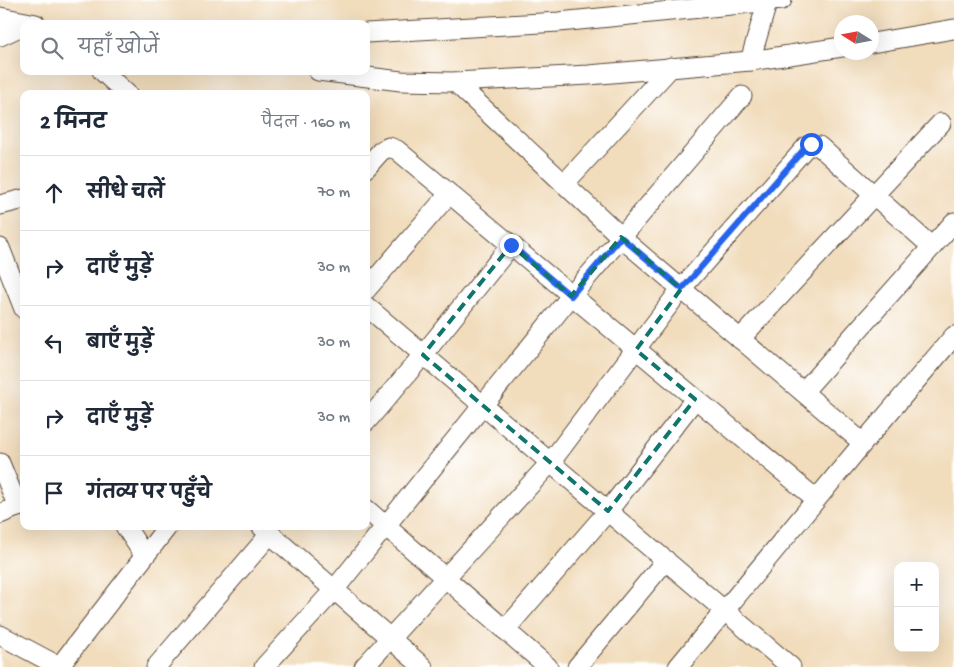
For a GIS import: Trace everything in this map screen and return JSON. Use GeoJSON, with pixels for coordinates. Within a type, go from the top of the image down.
{"type":"FeatureCollection","features":[{"type":"Feature","properties":{"kind":"street"},"geometry":{"type":"LineString","coordinates":[[370,33],[559,22],[772,1],[750,61]]}},
{"type":"Feature","properties":{"kind":"street"},"geometry":{"type":"LineString","coordinates":[[0,17],[20,22]]}},
{"type":"Feature","properties":{"kind":"street"},"geometry":{"type":"LineString","coordinates":[[0,36],[20,27]]}},
{"type":"Feature","properties":{"kind":"street"},"geometry":{"type":"LineString","coordinates":[[879,42],[954,29]]}},
{"type":"Feature","properties":{"kind":"street"},"geometry":{"type":"LineString","coordinates":[[349,75],[402,82],[455,82],[589,75],[750,61],[834,48]]}},
{"type":"Feature","properties":{"kind":"street"},"geometry":{"type":"LineString","coordinates":[[564,184],[671,67]]}},
{"type":"Feature","properties":{"kind":"street"},"geometry":{"type":"LineString","coordinates":[[107,75],[123,90]]}},
{"type":"Feature","properties":{"kind":"street"},"geometry":{"type":"LineString","coordinates":[[455,82],[621,237],[863,442]]}},
{"type":"Feature","properties":{"kind":"street"},"geometry":{"type":"LineString","coordinates":[[264,667],[334,590],[571,296],[742,96]]}},
{"type":"Feature","properties":{"kind":"street"},"geometry":{"type":"LineString","coordinates":[[740,339],[941,123]]}},
{"type":"Feature","properties":{"kind":"street"},"geometry":{"type":"LineString","coordinates":[[364,667],[388,639],[446,580],[550,463],[682,289],[807,146],[819,146],[932,247]]}},
{"type":"Feature","properties":{"kind":"street"},"geometry":{"type":"LineString","coordinates":[[370,163],[381,151],[389,147],[397,150],[816,499]]}},
{"type":"Feature","properties":{"kind":"street"},"geometry":{"type":"LineString","coordinates":[[370,285],[449,194]]}},
{"type":"Feature","properties":{"kind":"street"},"geometry":{"type":"LineString","coordinates":[[0,205],[20,200]]}},
{"type":"Feature","properties":{"kind":"street"},"geometry":{"type":"LineString","coordinates":[[803,392],[954,222]]}},
{"type":"Feature","properties":{"kind":"street"},"geometry":{"type":"LineString","coordinates":[[370,417],[423,355],[511,245]]}},
{"type":"Feature","properties":{"kind":"street"},"geometry":{"type":"LineString","coordinates":[[0,248],[20,299]]}},
{"type":"Feature","properties":{"kind":"street"},"geometry":{"type":"LineString","coordinates":[[370,309],[791,667]]}},
{"type":"Feature","properties":{"kind":"street"},"geometry":{"type":"LineString","coordinates":[[678,667],[863,442],[954,336]]}},
{"type":"Feature","properties":{"kind":"street"},"geometry":{"type":"LineString","coordinates":[[504,630],[608,511],[695,399]]}},
{"type":"Feature","properties":{"kind":"street"},"geometry":{"type":"LineString","coordinates":[[0,464],[20,503]]}},
{"type":"Feature","properties":{"kind":"street"},"geometry":{"type":"LineString","coordinates":[[0,514],[20,505]]}},
{"type":"Feature","properties":{"kind":"street"},"geometry":{"type":"LineString","coordinates":[[370,513],[548,667]]}},
{"type":"Feature","properties":{"kind":"street"},"geometry":{"type":"LineString","coordinates":[[128,530],[144,555]]}},
{"type":"Feature","properties":{"kind":"street"},"geometry":{"type":"LineString","coordinates":[[0,635],[59,667],[165,530]]}},
{"type":"Feature","properties":{"kind":"street"},"geometry":{"type":"LineString","coordinates":[[156,667],[265,530],[388,639],[423,667]]}},
{"type":"Feature","properties":{"kind":"street"},"geometry":{"type":"LineString","coordinates":[[577,667],[666,560]]}},
{"type":"Feature","properties":{"kind":"highlighted area"},"geometry":{"type":"Polygon","coordinates":[[[621,237],[681,289],[636,350],[695,399],[608,511],[423,355],[511,245],[571,296],[621,237]]]}},
{"type":"Feature","properties":{"kind":"route"},"geometry":{"type":"LineString","coordinates":[[511,245],[571,296],[621,237],[682,289],[805,148],[811,144]]}}]}
